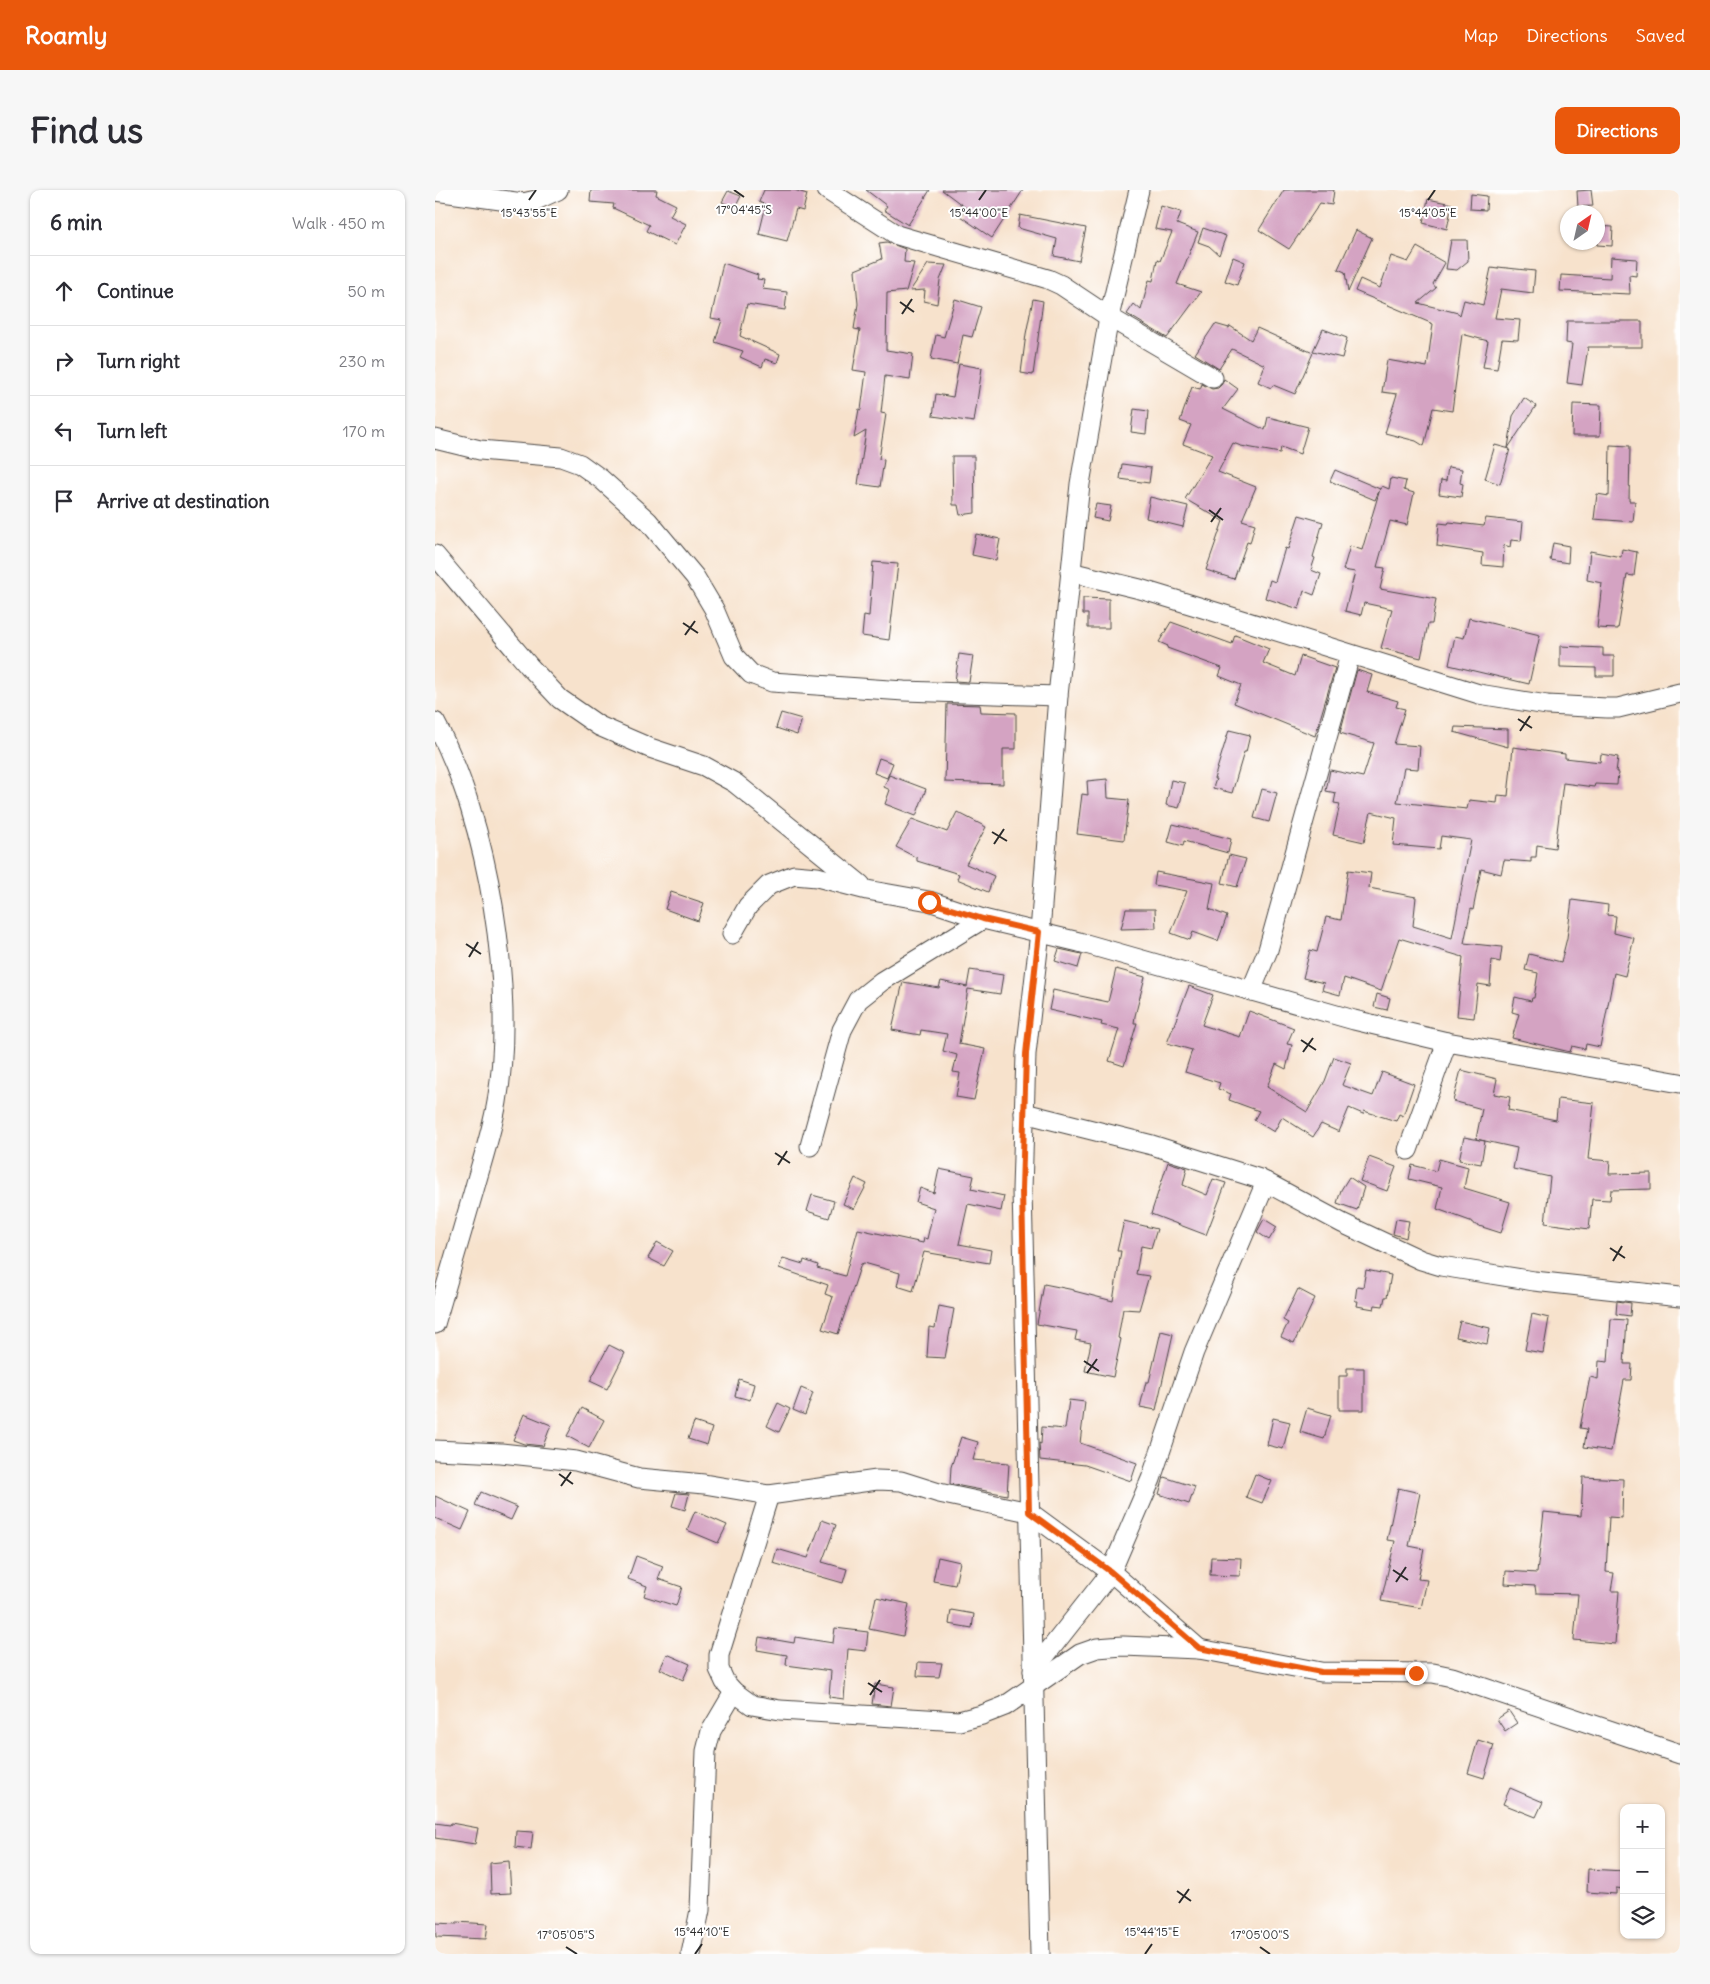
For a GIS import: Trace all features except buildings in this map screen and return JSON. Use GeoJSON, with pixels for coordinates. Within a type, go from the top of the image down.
{"type":"FeatureCollection","features":[{"type":"Feature","properties":{"kind":"street"},"geometry":{"type":"LineString","coordinates":[[435,191],[523,203],[536,200],[558,190]]}},
{"type":"Feature","properties":{"kind":"street"},"geometry":{"type":"LineString","coordinates":[[827,190],[897,235],[1048,279],[1061,285],[1109,317],[1213,378]]}},
{"type":"Feature","properties":{"kind":"street"},"geometry":{"type":"LineString","coordinates":[[1040,1954],[1022,1190],[1026,1054],[1039,932],[1058,696],[1080,484],[1109,317],[1139,190]]}},
{"type":"Feature","properties":{"kind":"street"},"geometry":{"type":"LineString","coordinates":[[435,439],[480,450],[561,457],[580,464],[601,479],[648,521],[695,578],[714,609],[735,656],[751,674],[772,682],[904,691],[1058,696]]}},
{"type":"Feature","properties":{"kind":"street"},"geometry":{"type":"LineString","coordinates":[[435,555],[529,666],[560,699],[599,726],[650,748],[704,766],[735,783],[867,890]]}},
{"type":"Feature","properties":{"kind":"street"},"geometry":{"type":"LineString","coordinates":[[1070,572],[1149,592],[1479,694],[1547,705],[1618,708],[1680,693]]}},
{"type":"Feature","properties":{"kind":"street"},"geometry":{"type":"LineString","coordinates":[[1251,991],[1268,950],[1350,655]]}},
{"type":"Feature","properties":{"kind":"street"},"geometry":{"type":"LineString","coordinates":[[435,722],[450,749],[475,825],[491,895],[497,939],[503,1043],[495,1110],[435,1324]]}},
{"type":"Feature","properties":{"kind":"street"},"geometry":{"type":"LineString","coordinates":[[733,934],[748,906],[769,885],[795,875],[817,877],[867,890],[929,902],[983,919],[1039,932],[1328,1014],[1447,1042],[1680,1083]]}},
{"type":"Feature","properties":{"kind":"street"},"geometry":{"type":"LineString","coordinates":[[810,1146],[842,1030],[858,1000],[882,981],[983,919]]}},
{"type":"Feature","properties":{"kind":"street"},"geometry":{"type":"LineString","coordinates":[[1408,1150],[1447,1042]]}},
{"type":"Feature","properties":{"kind":"street"},"geometry":{"type":"LineString","coordinates":[[1024,1113],[1152,1145],[1266,1182],[1342,1223],[1421,1260],[1441,1266],[1534,1281],[1680,1297]]}},
{"type":"Feature","properties":{"kind":"street"},"geometry":{"type":"LineString","coordinates":[[769,1495],[719,1654],[719,1669],[725,1682],[734,1692],[752,1705],[780,1710],[959,1721],[1005,1706],[1033,1678],[1111,1572],[1151,1479],[1194,1352],[1266,1182]]}},
{"type":"Feature","properties":{"kind":"street"},"geometry":{"type":"LineString","coordinates":[[435,1450],[501,1453],[576,1461],[639,1478],[704,1484],[769,1495],[877,1480],[901,1481],[939,1493],[1029,1512],[1111,1572],[1199,1648]]}},
{"type":"Feature","properties":{"kind":"street"},"geometry":{"type":"LineString","coordinates":[[1033,1678],[1080,1654],[1097,1648],[1123,1646],[1199,1648],[1321,1672],[1433,1673],[1452,1677],[1680,1754]]}},
{"type":"Feature","properties":{"kind":"street"},"geometry":{"type":"LineString","coordinates":[[691,1954],[700,1910],[706,1751],[711,1730],[734,1692]]}},
{"type":"Feature","properties":{"kind":"route"},"geometry":{"type":"LineString","coordinates":[[929,902],[983,919],[1039,932],[1026,1054],[1022,1190],[1029,1512],[1111,1572],[1199,1648],[1321,1672],[1351,1674],[1416,1673]]}}]}
